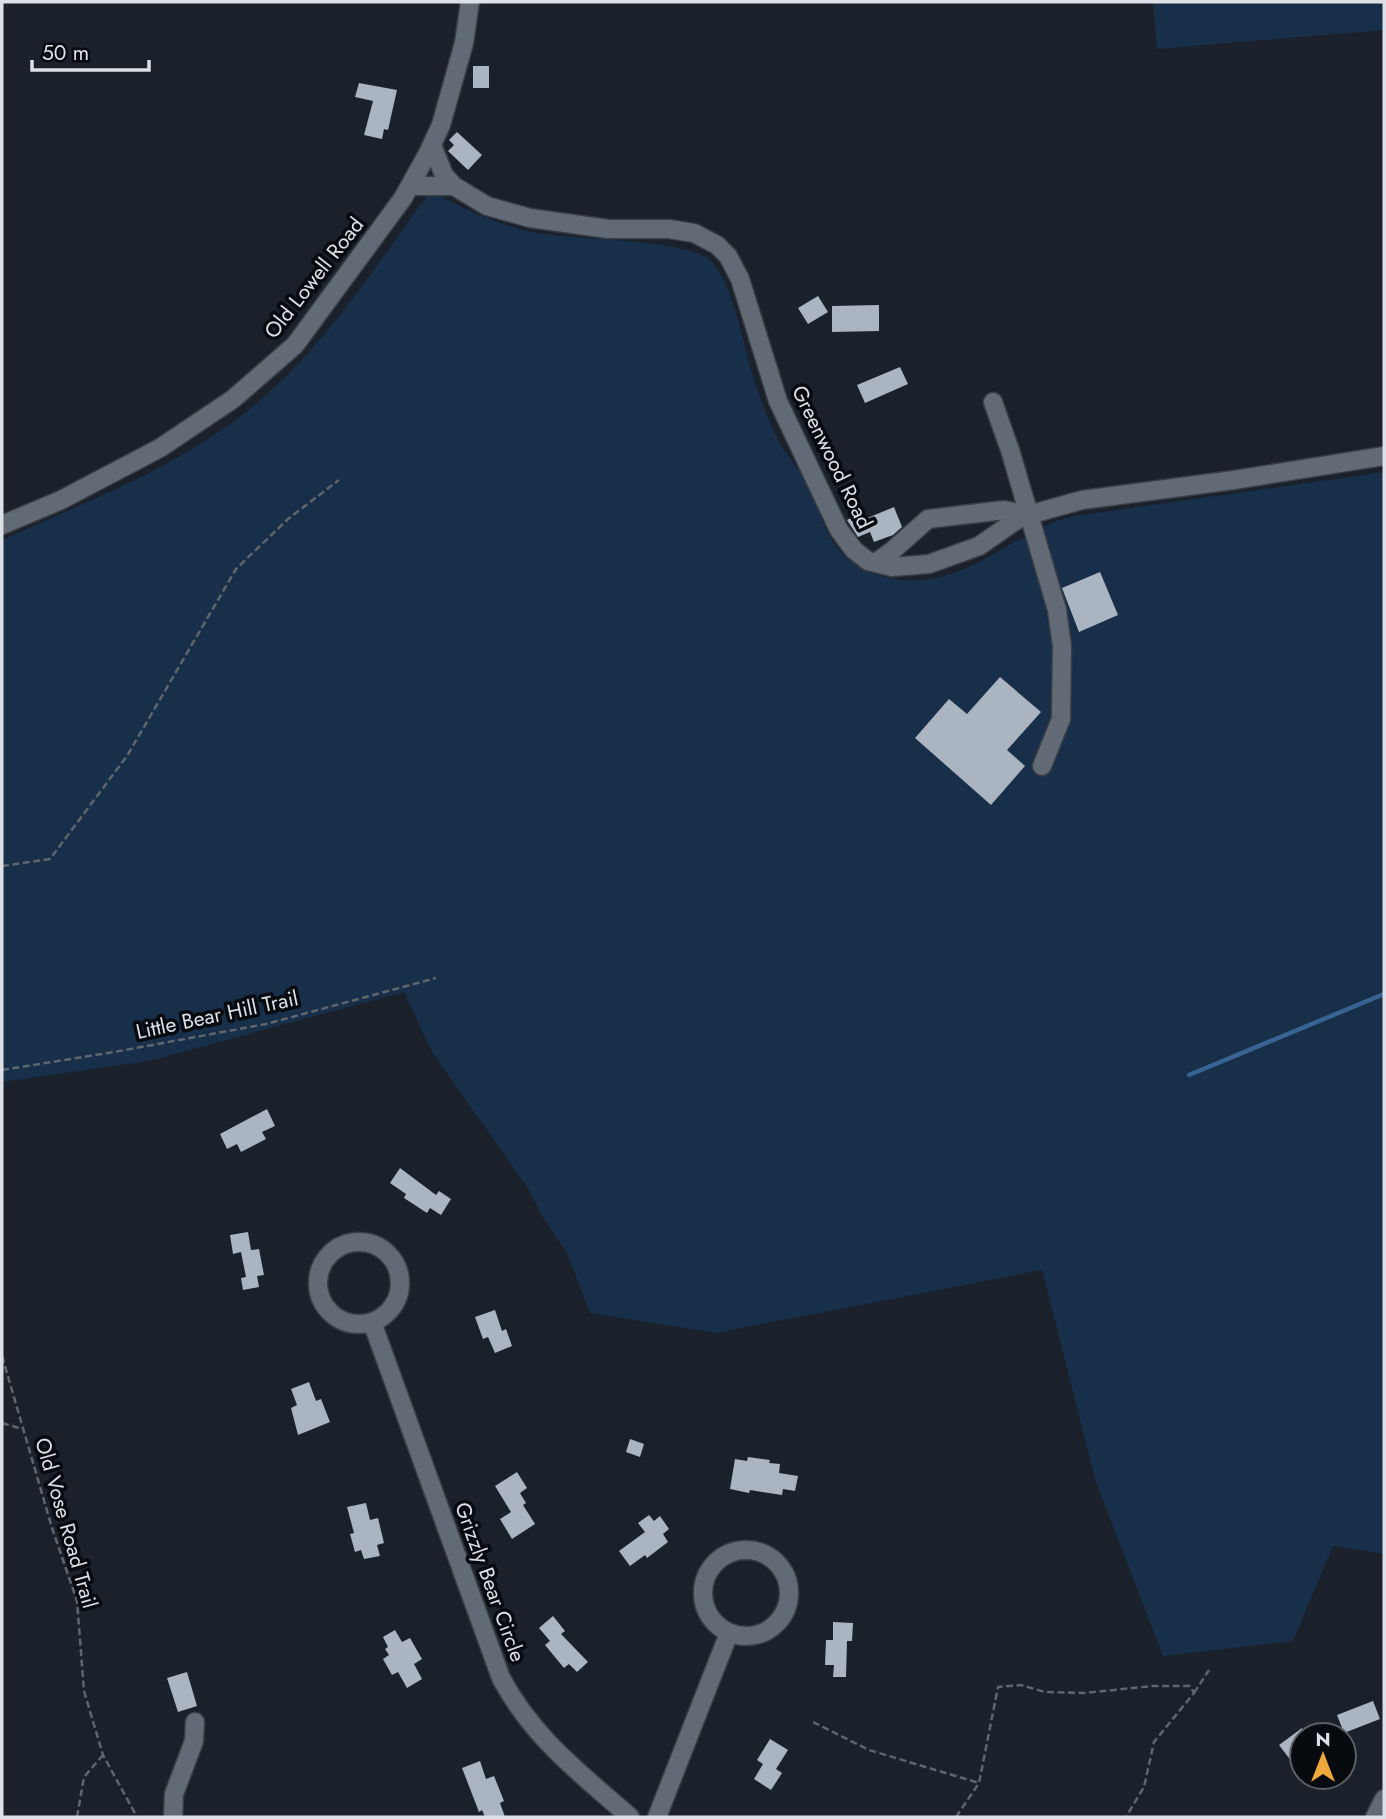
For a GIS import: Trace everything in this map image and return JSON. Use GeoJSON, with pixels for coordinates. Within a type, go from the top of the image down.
{"type":"FeatureCollection","features":[{"type":"Feature","properties":{"kind":"street","name":"Old Lowell Road"},"geometry":{"type":"LineString","coordinates":[[2,525],[61,500],[160,447],[233,399],[295,345],[368,248],[410,186],[432,145],[441,125],[464,43],[470,2]]}},
{"type":"Feature","properties":{"kind":"street"},"geometry":{"type":"LineString","coordinates":[[432,145],[444,175],[454,186]]}},
{"type":"Feature","properties":{"kind":"street"},"geometry":{"type":"LineString","coordinates":[[410,186],[454,186]]}},
{"type":"Feature","properties":{"kind":"street","name":"Greenwood Road"},"geometry":{"type":"LineString","coordinates":[[454,186],[487,206],[530,218],[608,229],[669,229],[694,233],[717,245],[728,256],[740,279],[778,401],[839,530],[854,550],[875,563]]}},
{"type":"Feature","properties":{"kind":"street"},"geometry":{"type":"LineString","coordinates":[[993,402],[1010,450],[1057,610],[1062,646],[1061,719],[1042,766]]}},
{"type":"Feature","properties":{"kind":"street"},"geometry":{"type":"LineString","coordinates":[[875,563],[892,567],[929,564],[979,546],[1021,517],[1082,500],[1234,480],[1384,456]]}},
{"type":"Feature","properties":{"kind":"street"},"geometry":{"type":"LineString","coordinates":[[875,563],[928,519],[1004,510],[1028,515]]}},
{"type":"Feature","properties":{"kind":"street"},"geometry":{"type":"LineString","coordinates":[[363,1242],[380,1247],[392,1259],[399,1274],[399,1291],[392,1307],[372,1322],[355,1324],[338,1319],[326,1307],[319,1292],[321,1266],[332,1252],[347,1244],[363,1242]]}},
{"type":"Feature","properties":{"kind":"street","name":"Grizzly Bear Circle"},"geometry":{"type":"LineString","coordinates":[[372,1322],[501,1678],[513,1701],[535,1731],[630,1817]]}},
{"type":"Feature","properties":{"kind":"street"},"geometry":{"type":"LineString","coordinates":[[737,1551],[764,1555],[775,1562],[784,1574],[788,1603],[782,1617],[759,1634],[744,1636],[729,1633],[709,1616],[704,1603],[706,1576],[713,1565],[724,1556],[737,1551]]}},
{"type":"Feature","properties":{"kind":"street"},"geometry":{"type":"LineString","coordinates":[[657,1817],[729,1633]]}},
{"type":"Feature","properties":{"kind":"street"},"geometry":{"type":"LineString","coordinates":[[173,1817],[174,1794],[194,1741],[195,1722]]}},
{"type":"Feature","properties":{"kind":"street"},"geometry":{"type":"LineString","coordinates":[[1375,1817],[1384,1800]]}},
{"type":"Feature","properties":{"kind":"path"},"geometry":{"type":"LineString","coordinates":[[2,866],[50,859],[127,756],[236,569],[288,519],[339,480]]}},
{"type":"Feature","properties":{"kind":"path","name":"Little Bear Hill Trail"},"geometry":{"type":"LineString","coordinates":[[2,1070],[266,1024],[436,978]]}},
{"type":"Feature","properties":{"kind":"path","name":"Old Vose Road Trail"},"geometry":{"type":"LineString","coordinates":[[2,1356],[2,1364],[77,1601],[84,1691],[103,1755],[137,1817]]}},
{"type":"Feature","properties":{"kind":"path"},"geometry":{"type":"LineString","coordinates":[[2,1423],[22,1429]]}},
{"type":"Feature","properties":{"kind":"path"},"geometry":{"type":"LineString","coordinates":[[1126,1817],[1144,1787],[1154,1742],[1209,1670]]}},
{"type":"Feature","properties":{"kind":"path"},"geometry":{"type":"LineString","coordinates":[[956,1817],[979,1783],[998,1687],[1021,1685],[1045,1692],[1085,1693],[1152,1686],[1190,1686],[1194,1693]]}},
{"type":"Feature","properties":{"kind":"path"},"geometry":{"type":"LineString","coordinates":[[813,1722],[869,1750],[979,1783]]}},
{"type":"Feature","properties":{"kind":"path"},"geometry":{"type":"LineString","coordinates":[[77,1817],[84,1777],[103,1755]]}},
{"type":"Feature","properties":{"kind":"shaded area"},"geometry":{"type":"Polygon","coordinates":[[[1153,2],[1384,2],[1384,30],[1157,49],[1153,2]]]}},
{"type":"Feature","properties":{"kind":"shaded area"},"geometry":{"type":"Polygon","coordinates":[[[430,192],[520,229],[552,235],[653,244],[697,253],[710,260],[718,269],[730,296],[752,373],[769,420],[782,447],[809,488],[829,535],[847,558],[872,573],[885,577],[914,580],[948,575],[967,568],[1037,530],[1074,516],[1384,472],[1384,1554],[1333,1546],[1293,1641],[1163,1656],[1096,1482],[1042,1270],[716,1333],[590,1313],[567,1253],[543,1218],[528,1188],[433,1054],[404,992],[149,1061],[2,1082],[2,540],[159,468],[246,412],[299,363],[323,336],[430,192]]]}},
{"type":"Feature","properties":{"kind":"building"},"geometry":{"type":"Polygon","coordinates":[[[473,66],[489,66],[489,88],[473,88],[473,66]]]}},
{"type":"Feature","properties":{"kind":"building"},"geometry":{"type":"Polygon","coordinates":[[[359,83],[397,90],[388,130],[384,129],[382,139],[364,135],[373,101],[355,97],[359,83]]]}},
{"type":"Feature","properties":{"kind":"building"},"geometry":{"type":"Polygon","coordinates":[[[457,132],[482,155],[468,170],[448,151],[454,145],[449,140],[457,132]]]}},
{"type":"Feature","properties":{"kind":"building"},"geometry":{"type":"Polygon","coordinates":[[[818,296],[828,312],[808,324],[798,308],[818,296]]]}},
{"type":"Feature","properties":{"kind":"building"},"geometry":{"type":"Polygon","coordinates":[[[879,305],[879,331],[832,332],[832,306],[879,305]]]}},
{"type":"Feature","properties":{"kind":"building"},"geometry":{"type":"Polygon","coordinates":[[[900,367],[908,384],[865,403],[857,385],[900,367]]]}},
{"type":"Feature","properties":{"kind":"building"},"geometry":{"type":"Polygon","coordinates":[[[894,507],[902,527],[893,535],[874,542],[870,532],[858,537],[847,520],[851,518],[850,515],[862,510],[865,519],[894,507]]]}},
{"type":"Feature","properties":{"kind":"building"},"geometry":{"type":"Polygon","coordinates":[[[1100,572],[1118,615],[1079,632],[1062,588],[1100,572]]]}},
{"type":"Feature","properties":{"kind":"building"},"geometry":{"type":"Polygon","coordinates":[[[1000,677],[1041,712],[1007,750],[1025,766],[991,805],[915,738],[949,699],[967,714],[1000,677]]]}},
{"type":"Feature","properties":{"kind":"building"},"geometry":{"type":"Polygon","coordinates":[[[267,1109],[275,1126],[262,1132],[266,1139],[241,1152],[237,1144],[227,1149],[220,1134],[267,1109]]]}},
{"type":"Feature","properties":{"kind":"building"},"geometry":{"type":"Polygon","coordinates":[[[400,1168],[436,1195],[439,1191],[451,1199],[441,1215],[430,1208],[427,1213],[404,1198],[406,1194],[390,1183],[400,1168]]]}},
{"type":"Feature","properties":{"kind":"building"},"geometry":{"type":"Polygon","coordinates":[[[248,1232],[251,1250],[259,1249],[264,1275],[257,1276],[259,1287],[243,1290],[241,1278],[246,1277],[241,1252],[233,1254],[230,1235],[248,1232]]]}},
{"type":"Feature","properties":{"kind":"building"},"geometry":{"type":"Polygon","coordinates":[[[495,1310],[502,1331],[506,1329],[512,1346],[495,1353],[488,1337],[483,1339],[475,1317],[495,1310]]]}},
{"type":"Feature","properties":{"kind":"building"},"geometry":{"type":"Polygon","coordinates":[[[309,1382],[316,1401],[321,1399],[330,1422],[298,1435],[291,1408],[297,1405],[291,1389],[309,1382]]]}},
{"type":"Feature","properties":{"kind":"building"},"geometry":{"type":"Polygon","coordinates":[[[630,1439],[644,1444],[640,1457],[626,1452],[630,1439]]]}},
{"type":"Feature","properties":{"kind":"building"},"geometry":{"type":"Polygon","coordinates":[[[748,1457],[770,1460],[769,1463],[780,1464],[779,1473],[798,1476],[795,1491],[783,1489],[782,1495],[730,1489],[735,1459],[747,1461],[748,1457]]]}},
{"type":"Feature","properties":{"kind":"building"},"geometry":{"type":"Polygon","coordinates":[[[517,1472],[527,1488],[520,1493],[526,1503],[523,1505],[535,1524],[512,1539],[500,1519],[511,1512],[495,1486],[517,1472]]]}},
{"type":"Feature","properties":{"kind":"building"},"geometry":{"type":"Polygon","coordinates":[[[366,1503],[370,1520],[378,1518],[384,1543],[377,1545],[380,1556],[364,1559],[361,1550],[355,1552],[350,1534],[354,1533],[347,1507],[366,1503]]]}},
{"type":"Feature","properties":{"kind":"building"},"geometry":{"type":"Polygon","coordinates":[[[649,1515],[654,1521],[660,1516],[669,1529],[663,1534],[668,1542],[647,1558],[645,1555],[630,1566],[619,1551],[645,1532],[638,1523],[649,1515]]]}},
{"type":"Feature","properties":{"kind":"building"},"geometry":{"type":"Polygon","coordinates":[[[553,1616],[565,1631],[561,1634],[588,1662],[577,1672],[569,1664],[564,1668],[545,1645],[550,1641],[539,1628],[553,1616]]]}},
{"type":"Feature","properties":{"kind":"building"},"geometry":{"type":"Polygon","coordinates":[[[833,1622],[853,1623],[852,1641],[847,1641],[846,1677],[833,1677],[834,1665],[825,1665],[826,1640],[833,1640],[833,1622]]]}},
{"type":"Feature","properties":{"kind":"building"},"geometry":{"type":"Polygon","coordinates":[[[395,1630],[402,1642],[410,1638],[422,1659],[414,1664],[422,1679],[407,1688],[398,1672],[392,1675],[383,1659],[389,1655],[383,1637],[395,1630]]]}},
{"type":"Feature","properties":{"kind":"building"},"geometry":{"type":"Polygon","coordinates":[[[187,1672],[197,1706],[178,1712],[167,1678],[187,1672]]]}},
{"type":"Feature","properties":{"kind":"building"},"geometry":{"type":"Polygon","coordinates":[[[1373,1701],[1380,1719],[1358,1728],[1358,1721],[1339,1721],[1337,1715],[1373,1701]]]}},
{"type":"Feature","properties":{"kind":"building"},"geometry":{"type":"Polygon","coordinates":[[[1288,1738],[1288,1757],[1279,1745],[1288,1738]]]}},
{"type":"Feature","properties":{"kind":"building"},"geometry":{"type":"Polygon","coordinates":[[[770,1739],[788,1750],[776,1769],[782,1773],[771,1790],[754,1779],[763,1764],[757,1760],[770,1739]]]}},
{"type":"Feature","properties":{"kind":"building"},"geometry":{"type":"Polygon","coordinates":[[[480,1761],[486,1779],[494,1776],[504,1801],[500,1803],[505,1817],[485,1817],[482,1810],[479,1812],[462,1768],[480,1761]]]}},
{"type":"Feature","properties":{"kind":"waterway"},"geometry":{"type":"LineString","coordinates":[[1189,1075],[1384,994]]}}]}
